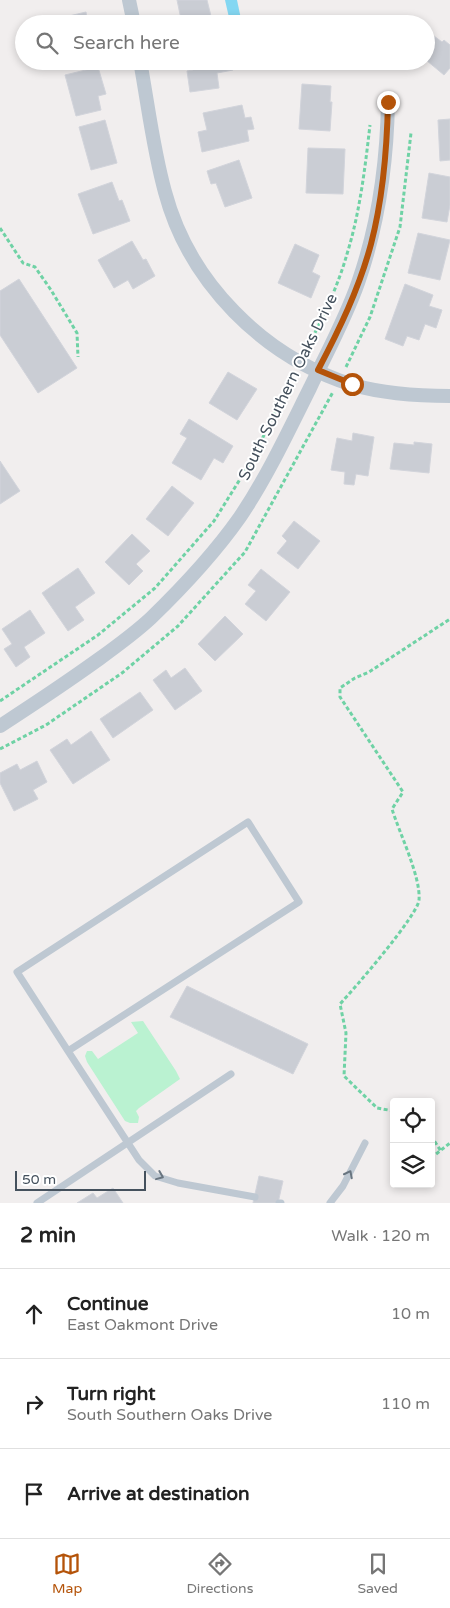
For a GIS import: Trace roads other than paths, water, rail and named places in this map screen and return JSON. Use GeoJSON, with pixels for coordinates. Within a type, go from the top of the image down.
{"type":"FeatureCollection","features":[{"type":"Feature","properties":{"kind":"street"},"geometry":{"type":"LineString","coordinates":[[129,0],[132,15]]}},
{"type":"Feature","properties":{"kind":"street"},"geometry":{"type":"LineString","coordinates":[[142,70],[165,192],[178,228],[190,252],[210,282],[233,311],[291,358],[352,384],[400,395],[450,396]]}},
{"type":"Feature","properties":{"kind":"street","name":"South Southern Oaks Drive"},"geometry":{"type":"LineString","coordinates":[[0,726],[49,695],[149,620],[187,582],[220,543],[257,490],[276,457],[351,302],[371,245],[387,149],[388,102]]}},
{"type":"Feature","properties":{"kind":"lane"},"geometry":{"type":"LineString","coordinates":[[68,1051],[299,902],[248,822],[17,972],[126,1142],[139,1160],[155,1176],[178,1183],[255,1197]]}},
{"type":"Feature","properties":{"kind":"lane"},"geometry":{"type":"LineString","coordinates":[[37,1203],[126,1142],[231,1074]]}},
{"type":"Feature","properties":{"kind":"lane"},"geometry":{"type":"LineString","coordinates":[[330,1203],[343,1186],[365,1143]]}},
{"type":"Feature","properties":{"kind":"water"},"geometry":{"type":"Polygon","coordinates":[[[225,0],[237,0],[240,15],[228,15],[225,0]]]}}]}
